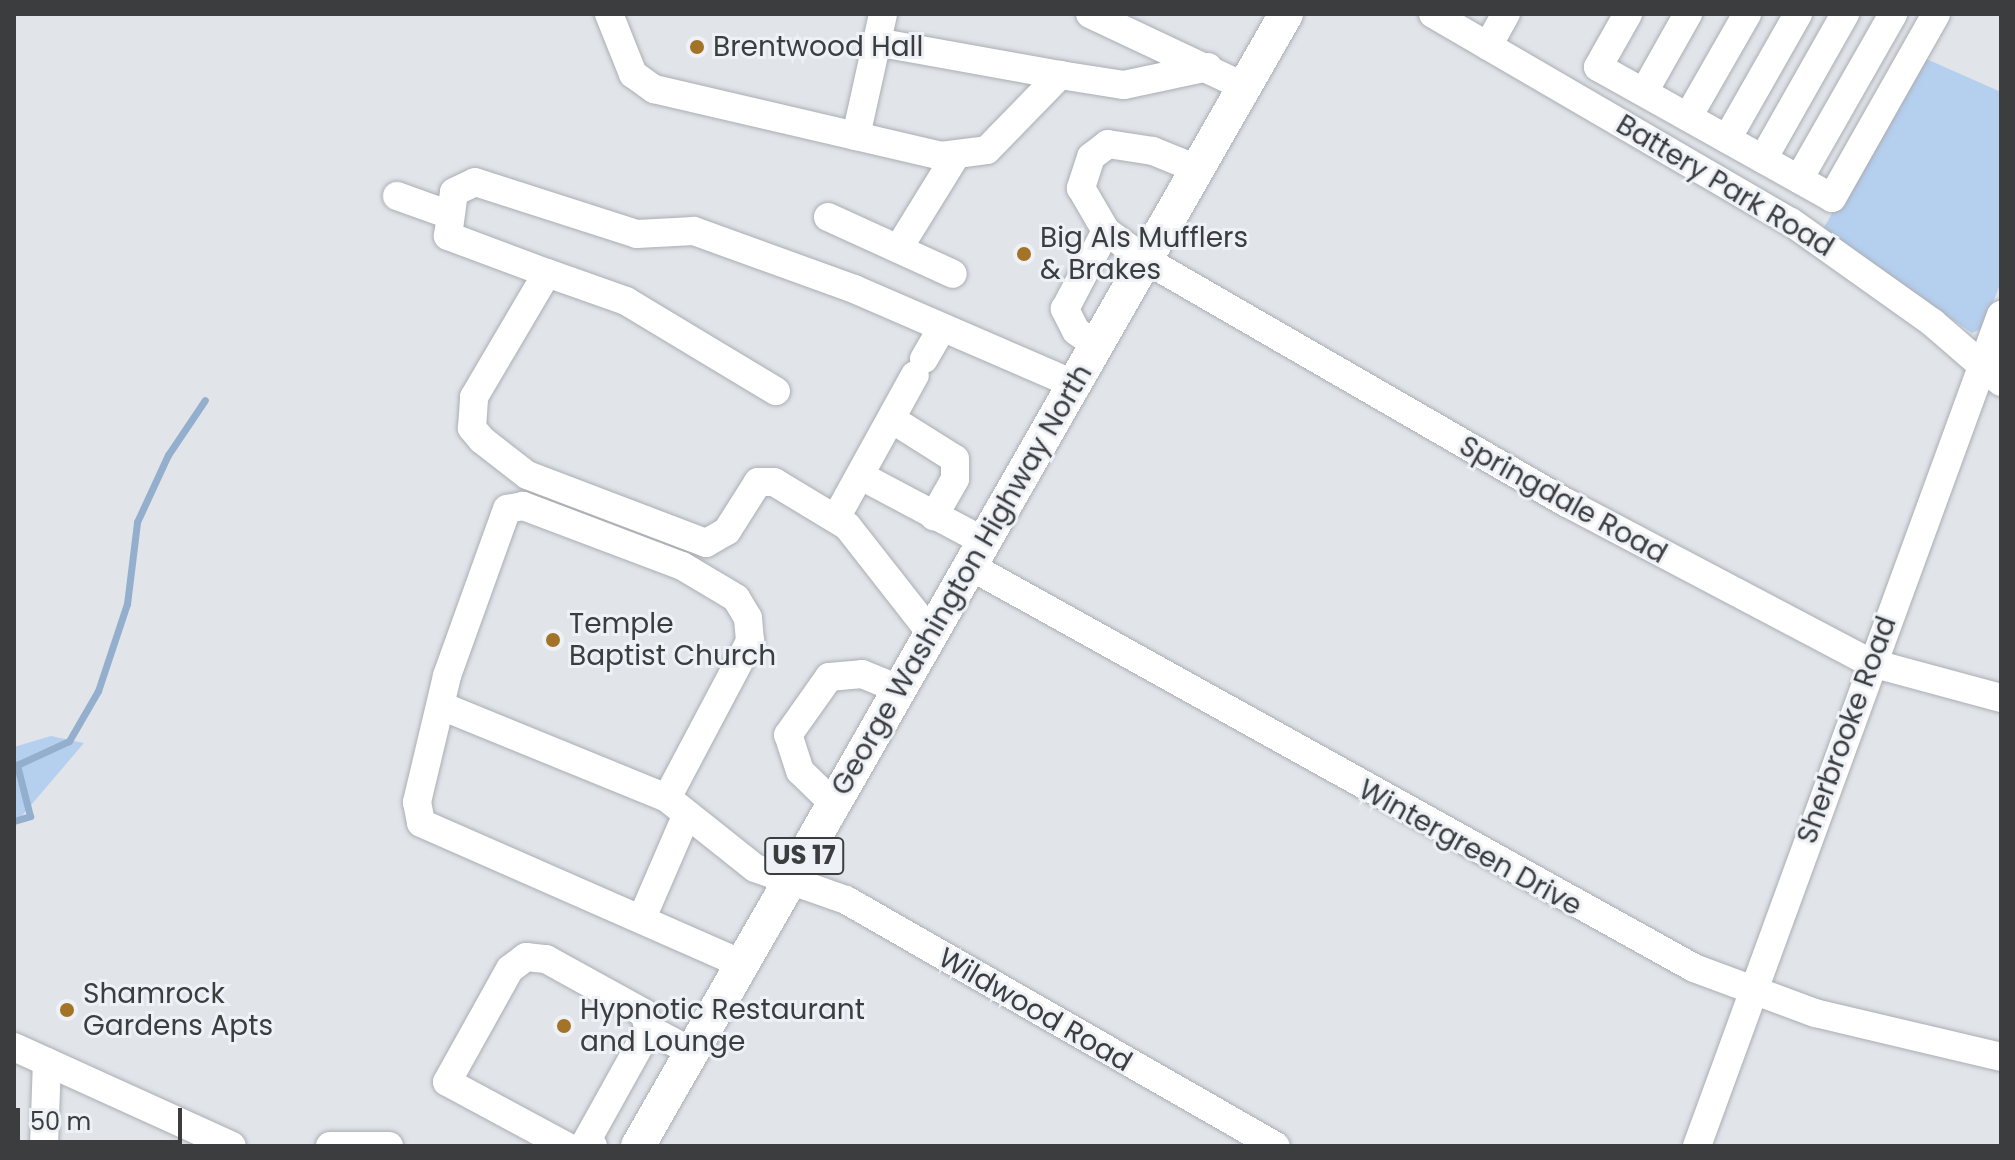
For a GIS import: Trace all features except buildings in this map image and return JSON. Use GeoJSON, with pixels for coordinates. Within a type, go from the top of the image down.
{"type":"FeatureCollection","features":[{"type":"Feature","properties":{"kind":"main road","name":"George Washington Highway North"},"geometry":{"type":"LineString","coordinates":[[638,1146],[1286,14]]}},
{"type":"Feature","properties":{"kind":"street"},"geometry":{"type":"LineString","coordinates":[[609,14],[633,74],[654,89],[955,157],[987,150],[1060,75]]}},
{"type":"Feature","properties":{"kind":"street"},"geometry":{"type":"LineString","coordinates":[[856,136],[883,14]]}},
{"type":"Feature","properties":{"kind":"street"},"geometry":{"type":"LineString","coordinates":[[1090,14],[1245,87]]}},
{"type":"Feature","properties":{"kind":"street","name":"Battery Park Road"},"geometry":{"type":"LineString","coordinates":[[1433,14],[1805,231],[1991,373]]}},
{"type":"Feature","properties":{"kind":"street"},"geometry":{"type":"LineString","coordinates":[[1488,46],[1506,14]]}},
{"type":"Feature","properties":{"kind":"street"},"geometry":{"type":"LineString","coordinates":[[1628,14],[1598,67],[1832,198],[1936,14]]}},
{"type":"Feature","properties":{"kind":"street"},"geometry":{"type":"LineString","coordinates":[[1644,92],[1688,14]]}},
{"type":"Feature","properties":{"kind":"street"},"geometry":{"type":"LineString","coordinates":[[1688,117],[1747,14]]}},
{"type":"Feature","properties":{"kind":"street"},"geometry":{"type":"LineString","coordinates":[[1727,139],[1798,14]]}},
{"type":"Feature","properties":{"kind":"street"},"geometry":{"type":"LineString","coordinates":[[1763,159],[1845,14]]}},
{"type":"Feature","properties":{"kind":"street"},"geometry":{"type":"LineString","coordinates":[[1799,179],[1889,15]]}},
{"type":"Feature","properties":{"kind":"street"},"geometry":{"type":"LineString","coordinates":[[876,42],[1124,85],[1208,67]]}},
{"type":"Feature","properties":{"kind":"street"},"geometry":{"type":"LineString","coordinates":[[1096,345],[1076,331],[1065,309],[1106,231],[1081,188],[1098,149],[1153,151],[1197,169]]}},
{"type":"Feature","properties":{"kind":"street"},"geometry":{"type":"LineString","coordinates":[[900,246],[955,157]]}},
{"type":"Feature","properties":{"kind":"street"},"geometry":{"type":"LineString","coordinates":[[776,391],[626,301],[455,241],[444,229],[459,185],[475,182],[637,234],[694,231],[854,289],[940,331],[1074,384]]}},
{"type":"Feature","properties":{"kind":"street"},"geometry":{"type":"LineString","coordinates":[[397,196],[447,214]]}},
{"type":"Feature","properties":{"kind":"street"},"geometry":{"type":"LineString","coordinates":[[828,217],[900,246],[953,274]]}},
{"type":"Feature","properties":{"kind":"street","name":"Springdale Road"},"geometry":{"type":"LineString","coordinates":[[1106,231],[1144,259],[1567,503],[1871,663],[2001,698]]}},
{"type":"Feature","properties":{"kind":"street"},"geometry":{"type":"LineString","coordinates":[[547,273],[474,397],[469,412],[482,440],[527,475],[694,542],[718,539],[751,488],[766,480],[836,518],[931,633]]}},
{"type":"Feature","properties":{"kind":"street","name":"Sherbrooke Road"},"geometry":{"type":"LineString","coordinates":[[1697,1146],[1871,663],[1991,373],[2001,315]]}},
{"type":"Feature","properties":{"kind":"street"},"geometry":{"type":"LineString","coordinates":[[836,518],[940,331]]}},
{"type":"Feature","properties":{"kind":"street"},"geometry":{"type":"LineString","coordinates":[[893,420],[955,459],[955,479],[934,516]]}},
{"type":"Feature","properties":{"kind":"street","name":"Wintergreen Drive"},"geometry":{"type":"LineString","coordinates":[[861,476],[934,516],[978,554],[1615,930],[1753,991],[1859,1026],[2001,1057]]}},
{"type":"Feature","properties":{"kind":"street"},"geometry":{"type":"LineString","coordinates":[[642,918],[677,806],[750,641],[748,618],[736,598],[682,566],[523,506],[507,509],[447,676],[444,707],[417,802],[421,823],[742,964]]}},
{"type":"Feature","properties":{"kind":"street"},"geometry":{"type":"LineString","coordinates":[[834,804],[800,771],[788,735],[829,677],[862,674],[899,689]]}},
{"type":"Feature","properties":{"kind":"street","name":"Wildwood Road"},"geometry":{"type":"LineString","coordinates":[[444,707],[677,806],[755,868],[846,900],[1276,1146]]}},
{"type":"Feature","properties":{"kind":"street"},"geometry":{"type":"LineString","coordinates":[[649,1029],[582,1145],[447,1082],[510,969],[526,957],[546,959],[644,1013],[649,1029],[692,1052]]}},
{"type":"Feature","properties":{"kind":"street"},"geometry":{"type":"LineString","coordinates":[[14,1047],[232,1146]]}},
{"type":"Feature","properties":{"kind":"street"},"geometry":{"type":"LineString","coordinates":[[44,1146],[47,1062]]}},
{"type":"Feature","properties":{"kind":"street"},"geometry":{"type":"LineString","coordinates":[[330,1146],[389,1146]]}},
{"type":"Feature","properties":{"kind":"shaded area"},"geometry":{"type":"Polygon","coordinates":[[[1922,57],[2001,92],[2001,282],[1983,328],[1972,333],[1822,231],[1922,57]]]}},
{"type":"Feature","properties":{"kind":"shaded area"},"geometry":{"type":"Polygon","coordinates":[[[51,736],[84,743],[14,825],[14,747],[51,736]]]}},
{"type":"Feature","properties":{"kind":"waterway"},"geometry":{"type":"LineString","coordinates":[[14,821],[30,816],[17,765],[69,741],[98,691],[127,604],[137,522],[168,455],[205,400]]}},
{"type":"Feature","properties":{"kind":"place","name":"Brentwood Hall"},"geometry":{"type":"Point","coordinates":[697,47]}},
{"type":"Feature","properties":{"kind":"place","name":"Big Als Mufflers & Brakes"},"geometry":{"type":"Point","coordinates":[1024,254]}},
{"type":"Feature","properties":{"kind":"place","name":"Temple Baptist Church"},"geometry":{"type":"Point","coordinates":[553,640]}},
{"type":"Feature","properties":{"kind":"place","name":"Shamrock Gardens Apts"},"geometry":{"type":"Point","coordinates":[67,1010]}},
{"type":"Feature","properties":{"kind":"place","name":"Hypnotic Restaurant and Lounge"},"geometry":{"type":"Point","coordinates":[564,1026]}}]}
